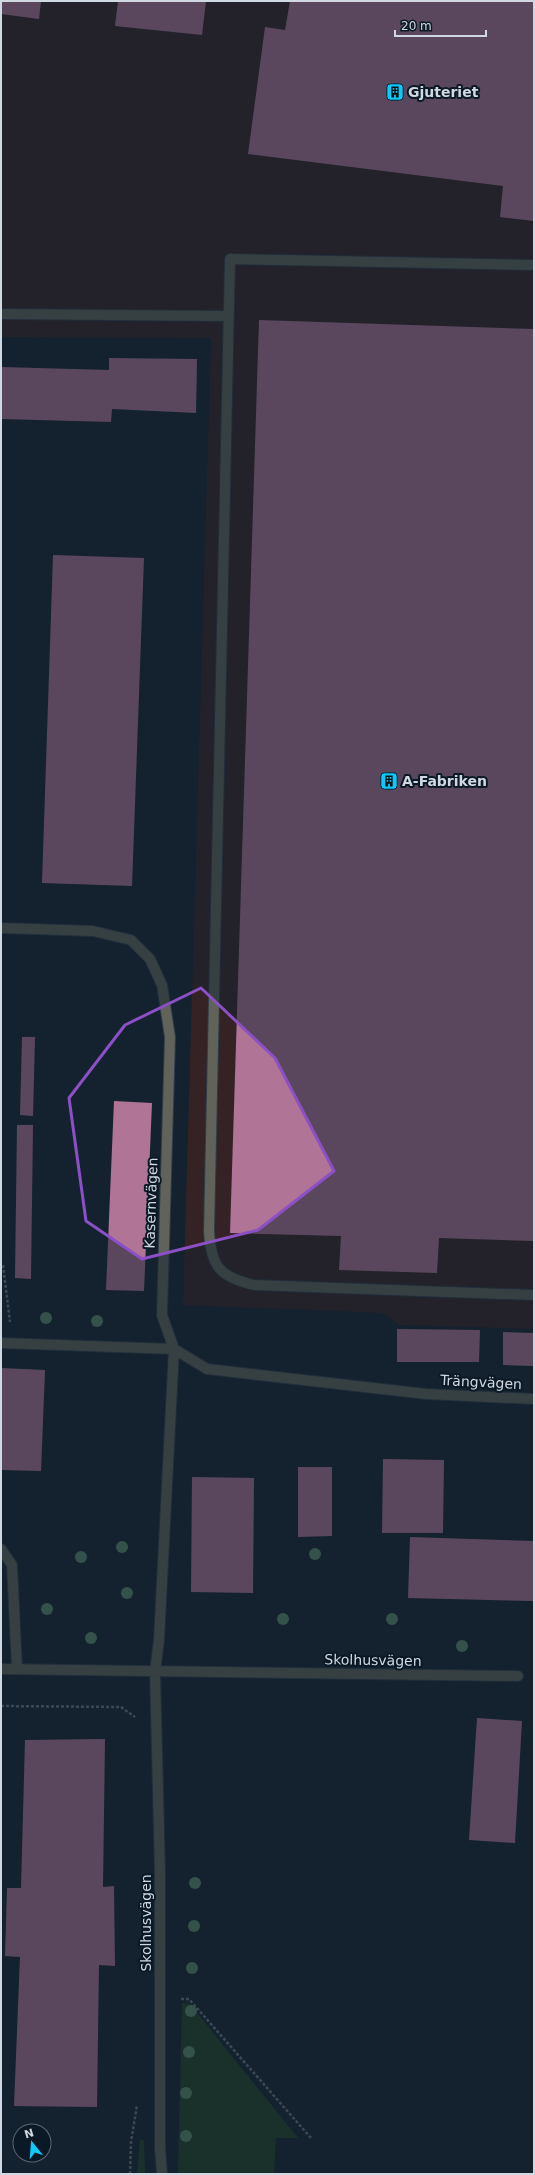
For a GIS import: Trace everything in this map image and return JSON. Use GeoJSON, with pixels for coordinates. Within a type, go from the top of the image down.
{"type":"FeatureCollection","features":[{"type":"Feature","properties":{"kind":"street"},"geometry":{"type":"LineString","coordinates":[[534,265],[230,259],[209,1223],[210,1245],[213,1259],[221,1272],[234,1280],[254,1285],[534,1295]]}},
{"type":"Feature","properties":{"kind":"street"},"geometry":{"type":"LineString","coordinates":[[1,314],[228,316]]}},
{"type":"Feature","properties":{"kind":"street","name":"Kasernvägen"},"geometry":{"type":"LineString","coordinates":[[1,928],[93,931],[131,940],[150,959],[162,985],[170,1037],[162,1315],[174,1349]]}},
{"type":"Feature","properties":{"kind":"street"},"geometry":{"type":"LineString","coordinates":[[1,1343],[174,1349],[159,1632],[155,1672]]}},
{"type":"Feature","properties":{"kind":"street","name":"Trängvägen"},"geometry":{"type":"LineString","coordinates":[[174,1349],[207,1369],[426,1394],[534,1399]]}},
{"type":"Feature","properties":{"kind":"street"},"geometry":{"type":"LineString","coordinates":[[1,1549],[12,1565],[17,1669]]}},
{"type":"Feature","properties":{"kind":"street","name":"Skolhusvägen"},"geometry":{"type":"LineString","coordinates":[[1,1669],[518,1676]]}},
{"type":"Feature","properties":{"kind":"street","name":"Skolhusvägen"},"geometry":{"type":"LineString","coordinates":[[155,1672],[159,1858],[160,2148],[162,2174]]}},
{"type":"Feature","properties":{"kind":"path"},"geometry":{"type":"LineString","coordinates":[[3,1265],[13,1344]]}},
{"type":"Feature","properties":{"kind":"path"},"geometry":{"type":"LineString","coordinates":[[1,1706],[121,1707],[138,1719]]}},
{"type":"Feature","properties":{"kind":"path"},"geometry":{"type":"LineString","coordinates":[[160,1998],[189,1999],[311,2138]]}},
{"type":"Feature","properties":{"kind":"path"},"geometry":{"type":"LineString","coordinates":[[130,2174],[130,2142],[137,2098]]}},
{"type":"Feature","properties":{"kind":"highlighted area"},"geometry":{"type":"Polygon","coordinates":[[[201,988],[275,1058],[334,1171],[258,1230],[142,1259],[86,1221],[69,1098],[125,1025],[201,988]]]}},
{"type":"Feature","properties":{"kind":"shaded area"},"geometry":{"type":"Polygon","coordinates":[[[1,1],[534,1],[534,1329],[399,1325],[384,1313],[183,1305],[211,338],[1,337],[1,1]]]}},
{"type":"Feature","properties":{"kind":"green space"},"geometry":{"type":"Polygon","coordinates":[[[182,2003],[190,2004],[298,2138],[276,2138],[274,2174],[178,2174],[182,2003]]]}},
{"type":"Feature","properties":{"kind":"green space"},"geometry":{"type":"Polygon","coordinates":[[[140,2139],[144,2141],[145,2174],[137,2174],[140,2139]]]}},
{"type":"Feature","properties":{"kind":"building"},"geometry":{"type":"Polygon","coordinates":[[[1,1],[41,1],[39,19],[1,14],[1,1]]]}},
{"type":"Feature","properties":{"kind":"building"},"geometry":{"type":"Polygon","coordinates":[[[118,1],[206,1],[202,35],[115,26],[118,1]]]}},
{"type":"Feature","properties":{"kind":"building","name":"Gjuteriet"},"geometry":{"type":"Polygon","coordinates":[[[290,1],[534,1],[534,221],[500,217],[503,186],[248,154],[265,27],[285,30],[290,1]]]}},
{"type":"Feature","properties":{"kind":"building","name":"A-Fabriken"},"geometry":{"type":"Polygon","coordinates":[[[259,320],[534,329],[534,1241],[439,1238],[437,1273],[339,1270],[341,1236],[230,1233],[259,320]]]}},
{"type":"Feature","properties":{"kind":"building"},"geometry":{"type":"Polygon","coordinates":[[[109,358],[197,359],[196,413],[112,409],[111,422],[1,419],[1,367],[109,370],[109,358]]]}},
{"type":"Feature","properties":{"kind":"building"},"geometry":{"type":"Polygon","coordinates":[[[53,555],[144,558],[132,886],[42,883],[53,555]]]}},
{"type":"Feature","properties":{"kind":"building"},"geometry":{"type":"Polygon","coordinates":[[[22,1037],[35,1037],[33,1116],[20,1115],[22,1037]]]}},
{"type":"Feature","properties":{"kind":"building"},"geometry":{"type":"Polygon","coordinates":[[[114,1101],[152,1103],[144,1291],[106,1290],[114,1101]]]}},
{"type":"Feature","properties":{"kind":"building"},"geometry":{"type":"Polygon","coordinates":[[[17,1125],[33,1125],[31,1279],[15,1278],[17,1125]]]}},
{"type":"Feature","properties":{"kind":"building"},"geometry":{"type":"Polygon","coordinates":[[[397,1329],[480,1330],[479,1362],[397,1362],[397,1329]]]}},
{"type":"Feature","properties":{"kind":"building"},"geometry":{"type":"Polygon","coordinates":[[[503,1332],[534,1333],[534,1366],[503,1365],[503,1332]]]}},
{"type":"Feature","properties":{"kind":"building"},"geometry":{"type":"Polygon","coordinates":[[[1,1368],[45,1370],[41,1471],[1,1470],[1,1368]]]}},
{"type":"Feature","properties":{"kind":"building"},"geometry":{"type":"Polygon","coordinates":[[[383,1459],[444,1460],[443,1533],[382,1533],[383,1459]]]}},
{"type":"Feature","properties":{"kind":"building"},"geometry":{"type":"Polygon","coordinates":[[[298,1467],[332,1467],[332,1536],[298,1537],[298,1467]]]}},
{"type":"Feature","properties":{"kind":"building"},"geometry":{"type":"Polygon","coordinates":[[[192,1477],[254,1478],[253,1593],[191,1592],[192,1477]]]}},
{"type":"Feature","properties":{"kind":"building"},"geometry":{"type":"Polygon","coordinates":[[[410,1537],[534,1541],[534,1601],[408,1598],[410,1537]]]}},
{"type":"Feature","properties":{"kind":"building"},"geometry":{"type":"Polygon","coordinates":[[[477,1718],[522,1721],[515,1843],[469,1840],[477,1718]]]}},
{"type":"Feature","properties":{"kind":"building"},"geometry":{"type":"Polygon","coordinates":[[[105,1739],[103,1887],[114,1886],[115,1966],[99,1965],[97,2107],[14,2106],[20,1957],[5,1956],[7,1888],[21,1888],[25,1740],[105,1739]]]}},
{"type":"Feature","properties":{"kind":"place","name":"Gjuteriet"},"geometry":{"type":"Point","coordinates":[395,92]}},
{"type":"Feature","properties":{"kind":"place","name":"A-Fabriken"},"geometry":{"type":"Point","coordinates":[389,781]}}]}
